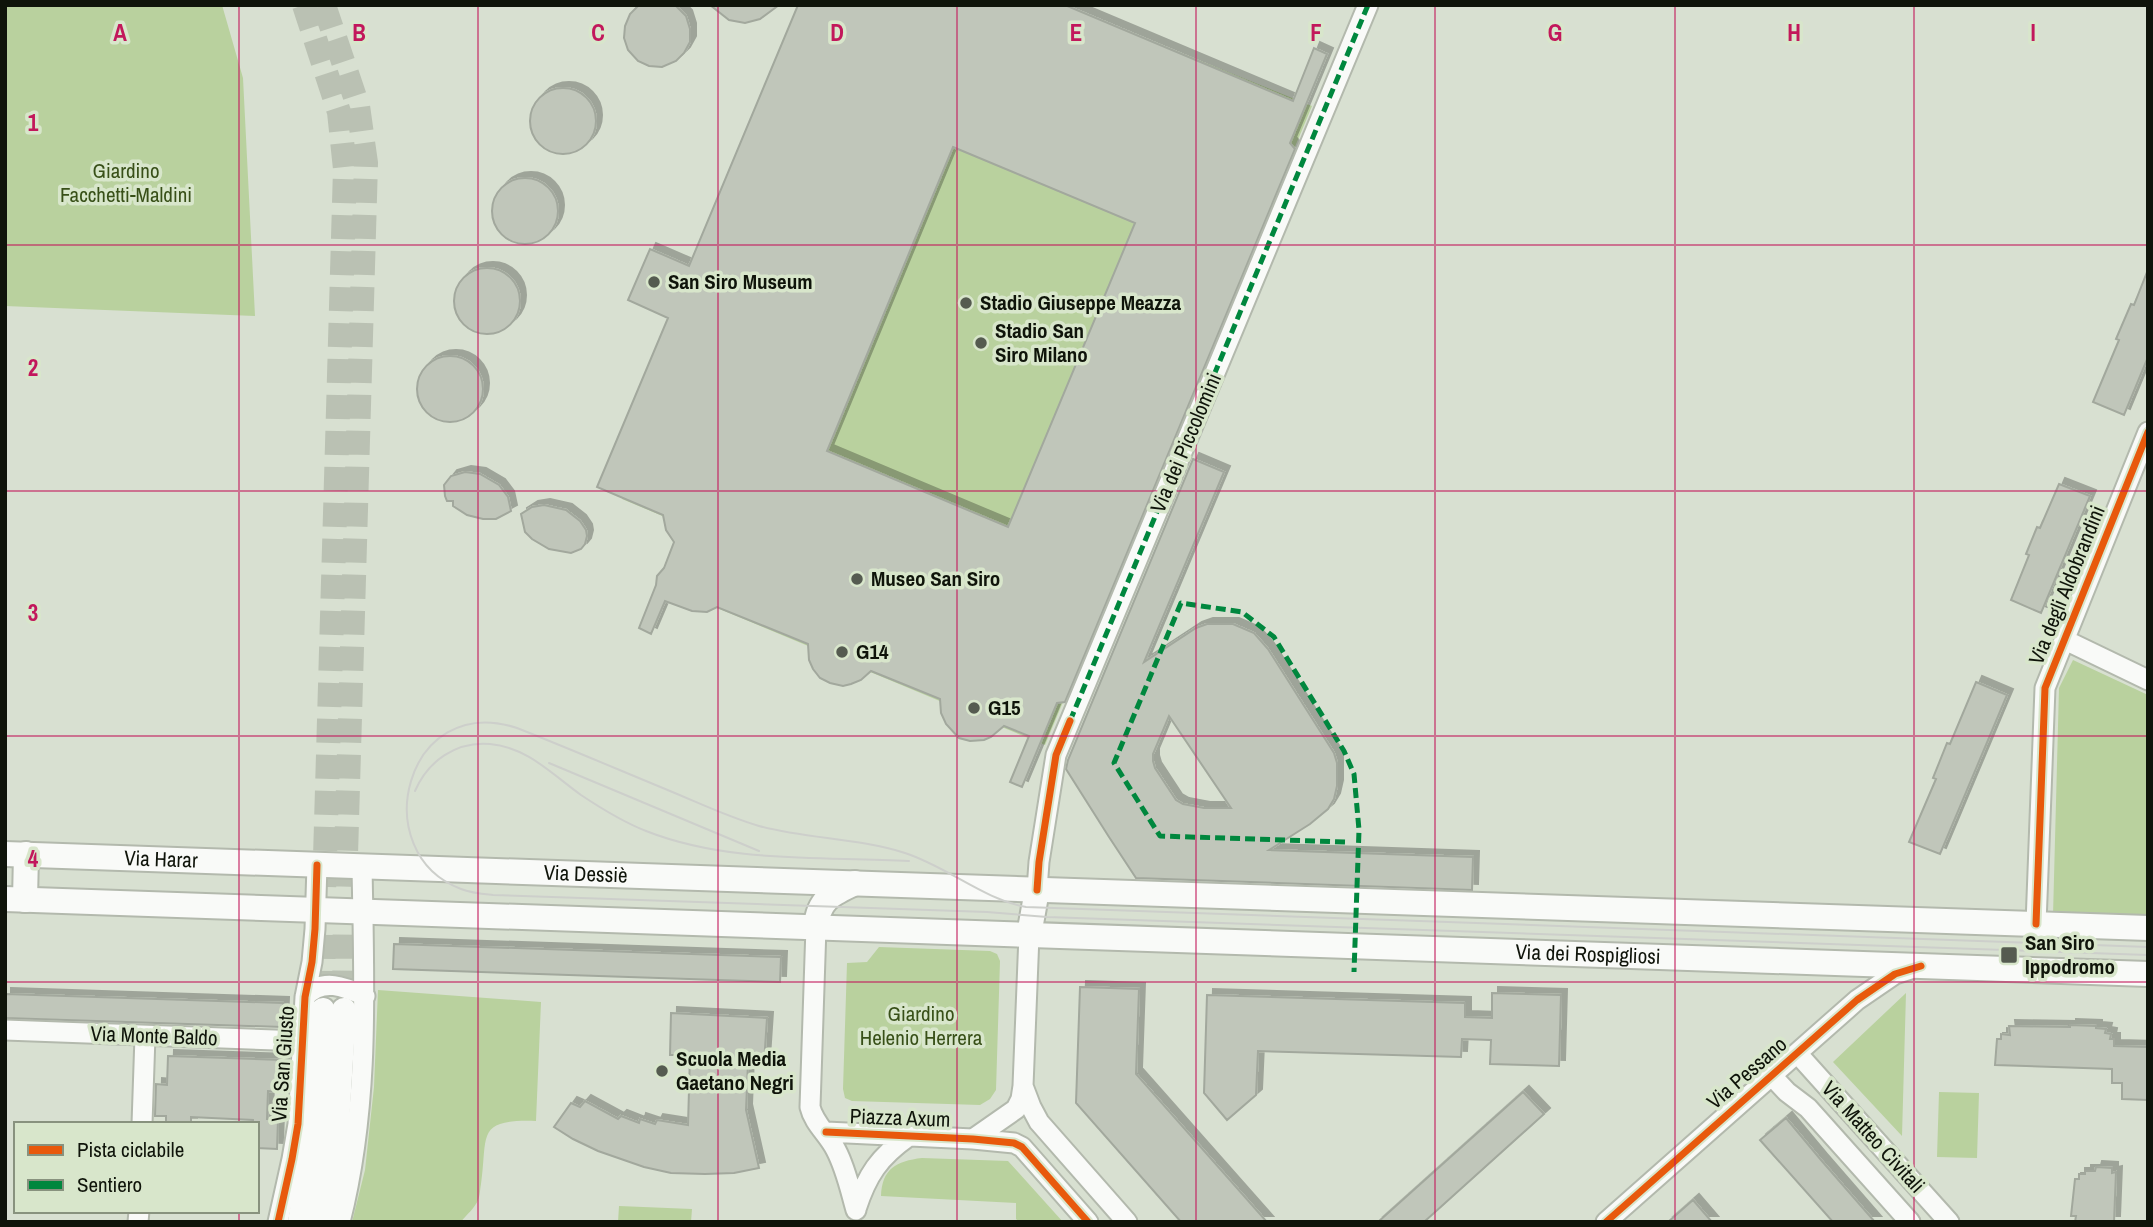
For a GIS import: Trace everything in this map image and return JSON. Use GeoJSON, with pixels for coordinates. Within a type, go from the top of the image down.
{"type":"FeatureCollection","features":[{"type":"Feature","properties":{"kind":"main road"},"geometry":{"type":"LineString","coordinates":[[16,854],[15,900],[1029,935]]}},
{"type":"Feature","properties":{"kind":"main road","name":"Via Harar"},"geometry":{"type":"LineString","coordinates":[[16,854],[317,865]]}},
{"type":"Feature","properties":{"kind":"main road","name":"Via Dessiè"},"geometry":{"type":"LineString","coordinates":[[317,865],[855,883]]}},
{"type":"Feature","properties":{"kind":"main road"},"geometry":{"type":"LineString","coordinates":[[855,883],[2148,928]]}},
{"type":"Feature","properties":{"kind":"main road","name":"Piazza Axum"},"geometry":{"type":"LineString","coordinates":[[816,927],[817,913],[830,894],[855,883]]}},
{"type":"Feature","properties":{"kind":"main road","name":"Piazza Axum"},"geometry":{"type":"LineString","coordinates":[[1029,935],[1037,890]]}},
{"type":"Feature","properties":{"kind":"main road","name":"Via dei Rospigliosi"},"geometry":{"type":"LineString","coordinates":[[1029,935],[2148,974]]}},
{"type":"Feature","properties":{"kind":"main road","name":"Via San Giusto"},"geometry":{"type":"LineString","coordinates":[[300,1222],[314,1139],[324,1006]]}},
{"type":"Feature","properties":{"kind":"main road","name":"Via San Giusto"},"geometry":{"type":"LineString","coordinates":[[321,1222],[336,1140],[324,1006]]}},
{"type":"Feature","properties":{"kind":"street","name":"Via dei Piccolomini"},"geometry":{"type":"LineString","coordinates":[[1037,890],[1056,755],[1368,5]]}},
{"type":"Feature","properties":{"kind":"street","name":"Via degli Aldobrandini"},"geometry":{"type":"LineString","coordinates":[[2036,924],[2045,688],[2148,432]]}},
{"type":"Feature","properties":{"kind":"street"},"geometry":{"type":"LineString","coordinates":[[2065,640],[2148,681]]}},
{"type":"Feature","properties":{"kind":"street","name":"Via San Giusto"},"geometry":{"type":"LineString","coordinates":[[278,1222],[298,1124],[303,1041],[324,1006],[312,962],[317,865]]}},
{"type":"Feature","properties":{"kind":"street"},"geometry":{"type":"LineString","coordinates":[[340,1222],[353,1160],[358,1119],[365,996],[362,866]]}},
{"type":"Feature","properties":{"kind":"street","name":"Piazza Axum"},"geometry":{"type":"LineString","coordinates":[[816,927],[810,1107],[813,1119],[827,1132],[846,1172],[855,1216]]}},
{"type":"Feature","properties":{"kind":"street","name":"Piazza Axum"},"geometry":{"type":"LineString","coordinates":[[827,1132],[973,1139],[1016,1109],[1021,1100],[1023,1086],[1029,935]]}},
{"type":"Feature","properties":{"kind":"street"},"geometry":{"type":"LineString","coordinates":[[1843,963],[1855,972],[1860,988],[1857,1000]]}},
{"type":"Feature","properties":{"kind":"street","name":"Via Pessano"},"geometry":{"type":"LineString","coordinates":[[1606,1222],[1857,1000],[1895,974],[1921,966]]}},
{"type":"Feature","properties":{"kind":"street","name":"Via San Giusto"},"geometry":{"type":"LineString","coordinates":[[324,1006],[312,990],[321,986],[333,985],[365,996]]}},
{"type":"Feature","properties":{"kind":"street","name":"Via Monte Baldo"},"geometry":{"type":"LineString","coordinates":[[5,1030],[303,1041]]}},
{"type":"Feature","properties":{"kind":"street"},"geometry":{"type":"LineString","coordinates":[[142,1122],[145,1036]]}},
{"type":"Feature","properties":{"kind":"street","name":"Via Matteo Civitali"},"geometry":{"type":"LineString","coordinates":[[1797,1053],[1949,1222]]}},
{"type":"Feature","properties":{"kind":"street","name":"Via Matteo Civitali"},"geometry":{"type":"LineString","coordinates":[[1771,1075],[1787,1093],[1808,1108],[1910,1222]]}},
{"type":"Feature","properties":{"kind":"street"},"geometry":{"type":"LineString","coordinates":[[1023,1086],[1039,1122],[1127,1222]]}},
{"type":"Feature","properties":{"kind":"street","name":"Piazza Axum"},"geometry":{"type":"LineString","coordinates":[[855,1216],[864,1186],[879,1161],[892,1147],[909,1136]]}},
{"type":"Feature","properties":{"kind":"street"},"geometry":{"type":"LineString","coordinates":[[973,1139],[1022,1146],[1088,1222]]}},
{"type":"Feature","properties":{"kind":"green space","name":"Giardino Facchetti-Maldini"},"geometry":{"type":"Polygon","coordinates":[[[5,5],[222,5],[243,78],[255,316],[5,306],[5,5]]]}},
{"type":"Feature","properties":{"kind":"green space","name":"Stadio Giuseppe Meazza"},"geometry":{"type":"Polygon","coordinates":[[[825,5],[1062,5],[1312,106],[1045,745],[686,595],[710,536],[622,499],[825,5]]]}},
{"type":"Feature","properties":{"kind":"green space"},"geometry":{"type":"Polygon","coordinates":[[[2073,660],[2148,695],[2148,919],[2053,916],[2059,688],[2073,660]]]}},
{"type":"Feature","properties":{"kind":"green space","name":"Giardino Helenio Herrera"},"geometry":{"type":"Polygon","coordinates":[[[879,947],[990,951],[997,954],[1000,961],[996,1090],[990,1099],[980,1105],[852,1101],[845,1098],[843,1089],[847,963],[867,962],[879,947]]]}},
{"type":"Feature","properties":{"kind":"green space"},"geometry":{"type":"Polygon","coordinates":[[[378,990],[541,1002],[536,1121],[503,1123],[488,1133],[479,1198],[461,1222],[352,1222],[365,1170],[374,1087],[378,990]]]}},
{"type":"Feature","properties":{"kind":"green space"},"geometry":{"type":"Polygon","coordinates":[[[1906,993],[1902,1136],[1833,1062],[1906,993]]]}},
{"type":"Feature","properties":{"kind":"green space"},"geometry":{"type":"Polygon","coordinates":[[[1939,1092],[1979,1093],[1977,1158],[1937,1157],[1939,1092]]]}},
{"type":"Feature","properties":{"kind":"green space"},"geometry":{"type":"Polygon","coordinates":[[[922,1158],[1008,1161],[1063,1222],[1019,1222],[1016,1219],[1016,1203],[881,1196],[884,1179],[892,1168],[905,1161],[922,1158]]]}},
{"type":"Feature","properties":{"kind":"green space"},"geometry":{"type":"Polygon","coordinates":[[[619,1206],[692,1209],[691,1222],[618,1222],[619,1206]]]}},
{"type":"Feature","properties":{"kind":"building"},"geometry":{"type":"Polygon","coordinates":[[[639,5],[675,5],[686,16],[690,42],[676,61],[662,67],[649,66],[638,61],[628,50],[624,38],[625,26],[630,14],[639,5]]]}},
{"type":"Feature","properties":{"kind":"building"},"geometry":{"type":"Polygon","coordinates":[[[710,5],[779,5],[760,19],[745,23],[729,20],[710,5]]]}},
{"type":"Feature","properties":{"kind":"building","name":"Stadio Giuseppe Meazza"},"geometry":{"type":"Polygon","coordinates":[[[798,5],[1065,5],[1293,101],[1314,48],[1327,54],[1290,143],[1295,149],[1065,702],[1057,703],[1022,787],[1010,782],[1029,736],[1004,726],[984,740],[970,741],[959,738],[946,724],[941,713],[940,699],[871,671],[851,684],[843,686],[830,683],[820,678],[813,669],[809,660],[808,644],[717,607],[707,612],[692,611],[665,601],[651,634],[639,628],[657,576],[664,568],[674,542],[666,530],[663,515],[597,487],[668,318],[628,300],[650,249],[689,266],[798,5]],[[953,147],[827,451],[1008,527],[1135,223],[953,147]]]}},
{"type":"Feature","properties":{"kind":"building"},"geometry":{"type":"Polygon","coordinates":[[[569,88],[587,97],[594,108],[594,134],[587,145],[576,152],[557,154],[539,145],[532,134],[530,115],[539,97],[550,90],[569,88]]]}},
{"type":"Feature","properties":{"kind":"building"},"geometry":{"type":"Polygon","coordinates":[[[531,178],[549,187],[556,198],[556,224],[549,235],[538,242],[519,244],[501,235],[494,224],[492,205],[501,187],[512,180],[531,178]]]}},
{"type":"Feature","properties":{"kind":"building"},"geometry":{"type":"Polygon","coordinates":[[[481,268],[493,268],[511,277],[518,288],[518,314],[511,325],[500,332],[481,334],[468,329],[459,320],[454,307],[454,295],[459,282],[468,273],[481,268]]]}},
{"type":"Feature","properties":{"kind":"building"},"geometry":{"type":"Polygon","coordinates":[[[2147,272],[2148,357],[2124,415],[2093,402],[2119,340],[2116,339],[2147,272]]]}},
{"type":"Feature","properties":{"kind":"building"},"geometry":{"type":"Polygon","coordinates":[[[456,356],[474,365],[481,376],[481,402],[474,413],[463,420],[444,422],[426,413],[419,402],[417,383],[426,365],[437,358],[456,356]]]}},
{"type":"Feature","properties":{"kind":"building"},"geometry":{"type":"Polygon","coordinates":[[[1193,459],[1224,472],[1144,662],[1196,628],[1207,624],[1233,624],[1254,633],[1268,649],[1334,753],[1337,763],[1337,786],[1328,809],[1269,850],[1473,857],[1472,890],[1136,878],[1066,769],[1193,459]],[[1169,716],[1153,754],[1153,761],[1176,800],[1204,808],[1231,808],[1169,716]]]}},
{"type":"Feature","properties":{"kind":"building"},"geometry":{"type":"Polygon","coordinates":[[[465,472],[480,474],[499,485],[508,497],[511,511],[496,519],[483,519],[467,515],[453,506],[453,501],[447,501],[444,485],[451,476],[465,472]]]}},
{"type":"Feature","properties":{"kind":"building"},"geometry":{"type":"Polygon","coordinates":[[[2059,484],[2090,496],[2041,613],[2011,600],[2037,527],[2040,528],[2059,484]]]}},
{"type":"Feature","properties":{"kind":"building"},"geometry":{"type":"Polygon","coordinates":[[[544,505],[566,510],[580,521],[587,536],[581,549],[571,553],[549,549],[525,532],[521,514],[532,507],[544,505]]]}},
{"type":"Feature","properties":{"kind":"building"},"geometry":{"type":"Polygon","coordinates":[[[1976,682],[2007,695],[1940,854],[1909,842],[1936,779],[1933,778],[1947,743],[1950,744],[1976,682]]]}},
{"type":"Feature","properties":{"kind":"building"},"geometry":{"type":"Polygon","coordinates":[[[394,944],[781,957],[780,982],[393,969],[394,944]]]}},
{"type":"Feature","properties":{"kind":"building"},"geometry":{"type":"Polygon","coordinates":[[[1080,987],[1139,989],[1136,1074],[1267,1222],[1181,1222],[1076,1103],[1080,987]]]}},
{"type":"Feature","properties":{"kind":"building"},"geometry":{"type":"Polygon","coordinates":[[[1492,993],[1561,995],[1559,1066],[1490,1064],[1491,1040],[1462,1039],[1461,1057],[1258,1051],[1256,1095],[1227,1120],[1204,1093],[1207,995],[1465,1003],[1465,1017],[1492,1018],[1492,993]]]}},
{"type":"Feature","properties":{"kind":"building"},"geometry":{"type":"Polygon","coordinates":[[[5,994],[283,1003],[282,1027],[5,1018],[5,994]]]}},
{"type":"Feature","properties":{"kind":"building"},"geometry":{"type":"Polygon","coordinates":[[[671,1013],[767,1018],[764,1063],[748,1063],[746,1110],[759,1168],[734,1173],[671,1173],[598,1151],[554,1127],[571,1103],[580,1107],[585,1101],[618,1119],[621,1116],[639,1123],[640,1119],[655,1124],[657,1120],[688,1125],[690,1055],[670,1055],[671,1013]]]}},
{"type":"Feature","properties":{"kind":"building"},"geometry":{"type":"Polygon","coordinates":[[[2070,1025],[2106,1029],[2105,1033],[2111,1034],[2110,1039],[2114,1039],[2114,1046],[2148,1047],[2148,1100],[2122,1099],[2122,1083],[2112,1083],[2112,1069],[1995,1065],[1997,1039],[2001,1039],[2001,1034],[2010,1035],[2009,1026],[2070,1025]]]}},
{"type":"Feature","properties":{"kind":"building"},"geometry":{"type":"Polygon","coordinates":[[[168,1056],[283,1060],[282,1092],[268,1091],[267,1119],[278,1119],[277,1149],[259,1148],[259,1122],[253,1120],[191,1117],[191,1122],[166,1122],[166,1116],[155,1116],[156,1084],[167,1085],[168,1056]]]}},
{"type":"Feature","properties":{"kind":"building"},"geometry":{"type":"Polygon","coordinates":[[[1523,1092],[1544,1114],[1424,1222],[1378,1222],[1523,1092]]]}},
{"type":"Feature","properties":{"kind":"building"},"geometry":{"type":"Polygon","coordinates":[[[1786,1118],[1875,1222],[1833,1222],[1760,1140],[1786,1118]]]}},
{"type":"Feature","properties":{"kind":"building"},"geometry":{"type":"Polygon","coordinates":[[[2096,1167],[2112,1168],[2112,1173],[2116,1172],[2114,1222],[2075,1222],[2076,1216],[2071,1216],[2075,1179],[2079,1179],[2079,1174],[2085,1174],[2085,1171],[2095,1171],[2096,1167]]]}},
{"type":"Feature","properties":{"kind":"building"},"geometry":{"type":"Polygon","coordinates":[[[1693,1200],[1712,1222],[1668,1222],[1693,1200]]]}},
{"type":"Feature","properties":{"kind":"tunnel"},"geometry":{"type":"LineString","coordinates":[[304,5],[339,112],[345,169],[323,1010]]}},
{"type":"Feature","properties":{"kind":"tunnel"},"geometry":{"type":"LineString","coordinates":[[324,5],[358,106],[366,163],[345,890],[344,1010]]}},
{"type":"Feature","properties":{"kind":"tram line"},"geometry":{"type":"LineString","coordinates":[[2148,947],[1026,907],[995,897],[905,853],[869,844],[759,826],[517,728],[478,723],[448,732],[425,753],[411,781],[407,812],[414,843],[431,870],[461,889],[493,895],[2148,955]]}},
{"type":"Feature","properties":{"kind":"tram line"},"geometry":{"type":"LineString","coordinates":[[415,791],[427,771],[445,755],[466,746],[490,744],[516,750],[528,756],[613,815],[629,824],[678,842],[743,854],[909,861]]}},
{"type":"Feature","properties":{"kind":"tram line"},"geometry":{"type":"LineString","coordinates":[[549,763],[759,851]]}},
{"type":"Feature","properties":{"kind":"marked path"},"geometry":{"type":"LineString","coordinates":[[1070,721],[1368,5]]}},
{"type":"Feature","properties":{"kind":"marked path"},"geometry":{"type":"LineString","coordinates":[[1345,842],[1160,836],[1114,763],[1181,603],[1242,612],[1274,637],[1344,751],[1354,774],[1359,830],[1354,972]]}},
{"type":"Feature","properties":{"kind":"cycle path"},"geometry":{"type":"LineString","coordinates":[[2036,924],[2045,688],[2148,432]]}},
{"type":"Feature","properties":{"kind":"cycle path"},"geometry":{"type":"LineString","coordinates":[[1037,890],[1056,755],[1070,721]]}},
{"type":"Feature","properties":{"kind":"cycle path"},"geometry":{"type":"LineString","coordinates":[[278,1222],[298,1124],[305,997],[315,929],[317,865]]}},
{"type":"Feature","properties":{"kind":"cycle path"},"geometry":{"type":"LineString","coordinates":[[1606,1222],[1857,1000],[1895,974],[1921,966]]}},
{"type":"Feature","properties":{"kind":"cycle path"},"geometry":{"type":"LineString","coordinates":[[826,1132],[1014,1143],[1022,1147],[1088,1222]]}},
{"type":"Feature","properties":{"kind":"place","name":"San Siro Museum"},"geometry":{"type":"Point","coordinates":[654,282]}},
{"type":"Feature","properties":{"kind":"place","name":"Stadio Giuseppe Meazza"},"geometry":{"type":"Point","coordinates":[966,303]}},
{"type":"Feature","properties":{"kind":"place","name":"Stadio San Siro Milano"},"geometry":{"type":"Point","coordinates":[981,343]}},
{"type":"Feature","properties":{"kind":"place","name":"Museo San Siro"},"geometry":{"type":"Point","coordinates":[857,579]}},
{"type":"Feature","properties":{"kind":"place","name":"G14"},"geometry":{"type":"Point","coordinates":[842,652]}},
{"type":"Feature","properties":{"kind":"place","name":"G15"},"geometry":{"type":"Point","coordinates":[974,708]}},
{"type":"Feature","properties":{"kind":"place","name":"San Siro Ippodromo"},"geometry":{"type":"Point","coordinates":[2009,955]}},
{"type":"Feature","properties":{"kind":"place","name":"Scuola Media Gaetano Negri"},"geometry":{"type":"Point","coordinates":[662,1071]}}]}
